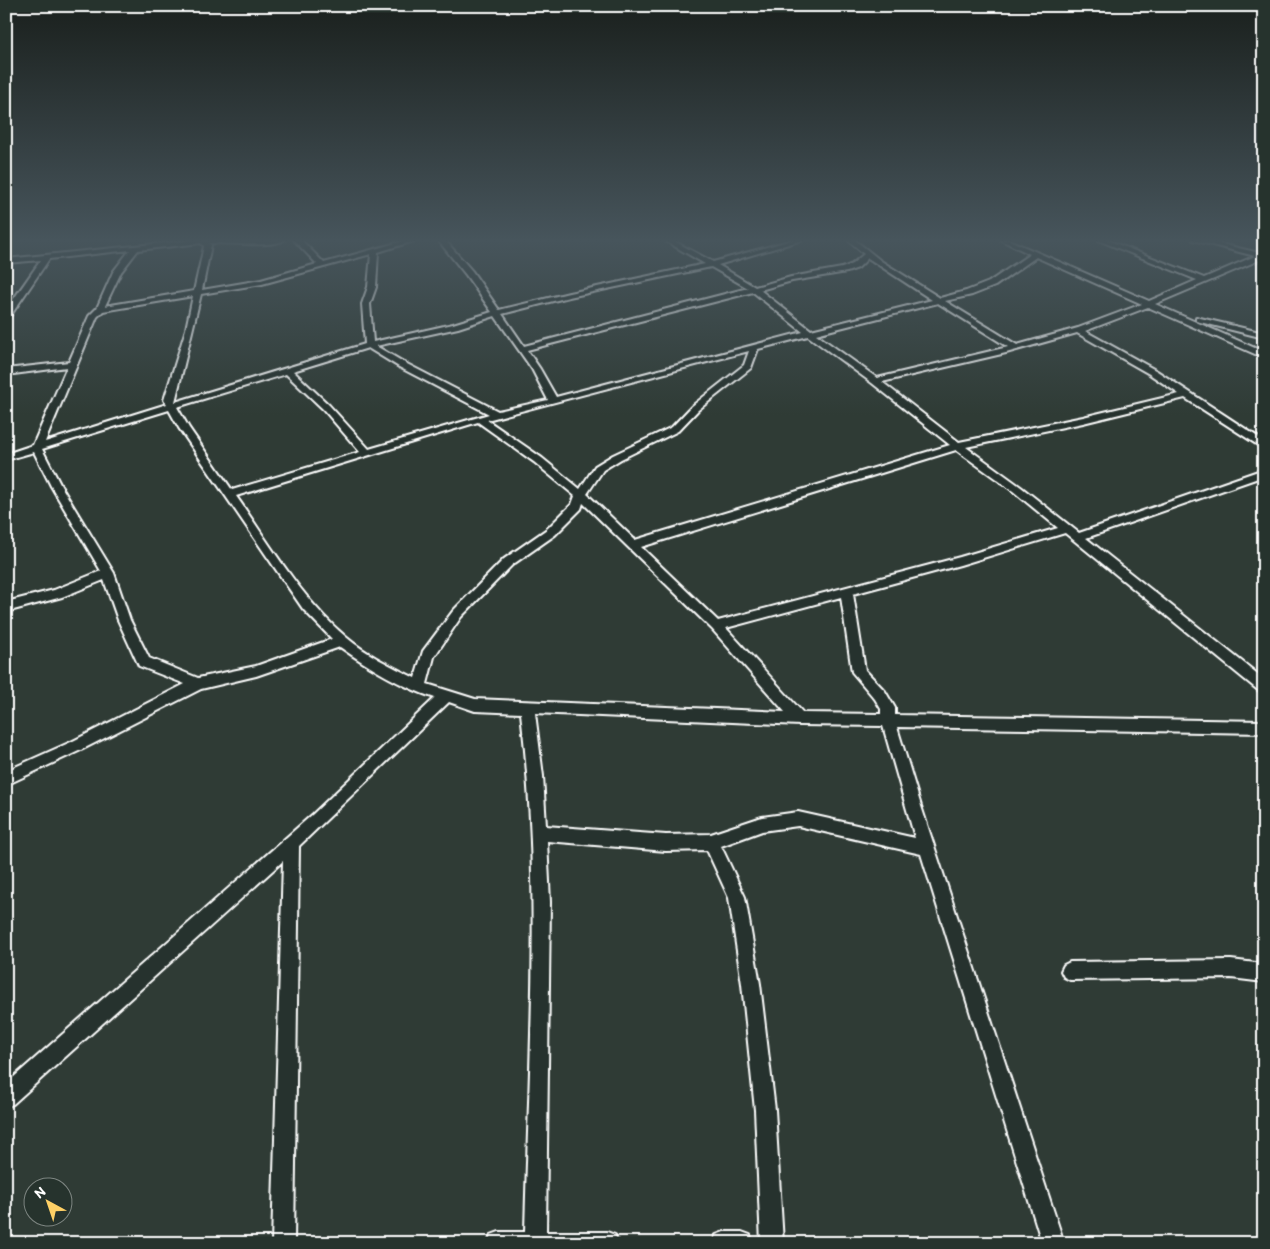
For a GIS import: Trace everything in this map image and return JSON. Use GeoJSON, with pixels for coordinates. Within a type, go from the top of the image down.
{"type":"FeatureCollection","features":[{"type":"Feature","properties":{"kind":"street"},"geometry":{"type":"LineString","coordinates":[[6,316],[18,298]]}},
{"type":"Feature","properties":{"kind":"street"},"geometry":{"type":"LineString","coordinates":[[105,298],[100,309],[93,316],[38,448],[56,486],[108,574],[124,620],[144,662],[198,684]]}},
{"type":"Feature","properties":{"kind":"street"},"geometry":{"type":"LineString","coordinates":[[100,309],[170,298]]}},
{"type":"Feature","properties":{"kind":"street"},"geometry":{"type":"LineString","coordinates":[[197,298],[169,400],[184,428],[307,606],[342,642],[372,662],[419,687],[475,705],[800,719],[1264,727]]}},
{"type":"Feature","properties":{"kind":"street"},"geometry":{"type":"LineString","coordinates":[[368,298],[366,304],[370,345]]}},
{"type":"Feature","properties":{"kind":"street"},"geometry":{"type":"LineString","coordinates":[[487,298],[540,375],[553,401]]}},
{"type":"Feature","properties":{"kind":"street"},"geometry":{"type":"LineString","coordinates":[[6,457],[370,345],[455,326],[557,298]]}},
{"type":"Feature","properties":{"kind":"street"},"geometry":{"type":"LineString","coordinates":[[522,349],[722,298]]}},
{"type":"Feature","properties":{"kind":"street"},"geometry":{"type":"LineString","coordinates":[[766,298],[1078,537],[1264,687]]}},
{"type":"Feature","properties":{"kind":"street"},"geometry":{"type":"LineString","coordinates":[[934,298],[1014,347]]}},
{"type":"Feature","properties":{"kind":"street"},"geometry":{"type":"LineString","coordinates":[[230,494],[496,414],[553,401],[755,346],[949,298]]}},
{"type":"Feature","properties":{"kind":"street"},"geometry":{"type":"LineString","coordinates":[[1138,298],[1264,355]]}},
{"type":"Feature","properties":{"kind":"street"},"geometry":{"type":"LineString","coordinates":[[875,381],[1078,330],[1160,298]]}},
{"type":"Feature","properties":{"kind":"street"},"geometry":{"type":"LineString","coordinates":[[1160,308],[1264,336]]}},
{"type":"Feature","properties":{"kind":"street"},"geometry":{"type":"LineString","coordinates":[[1078,330],[1154,373],[1264,446]]}},
{"type":"Feature","properties":{"kind":"street"},"geometry":{"type":"LineString","coordinates":[[370,345],[402,365],[496,414]]}},
{"type":"Feature","properties":{"kind":"street"},"geometry":{"type":"LineString","coordinates":[[419,687],[428,655],[457,614],[508,562],[551,532],[577,506],[580,495],[599,468],[617,457],[675,429],[695,408],[748,366],[755,346]]}},
{"type":"Feature","properties":{"kind":"street"},"geometry":{"type":"LineString","coordinates":[[6,372],[73,364]]}},
{"type":"Feature","properties":{"kind":"street"},"geometry":{"type":"LineString","coordinates":[[287,370],[326,406],[366,452]]}},
{"type":"Feature","properties":{"kind":"street"},"geometry":{"type":"LineString","coordinates":[[633,545],[957,446],[1074,422],[1185,395]]}},
{"type":"Feature","properties":{"kind":"street"},"geometry":{"type":"LineString","coordinates":[[479,419],[531,455],[580,495],[716,626],[800,719]]}},
{"type":"Feature","properties":{"kind":"street"},"geometry":{"type":"LineString","coordinates":[[1078,537],[1264,472]]}},
{"type":"Feature","properties":{"kind":"street"},"geometry":{"type":"LineString","coordinates":[[716,626],[960,561],[1067,529]]}},
{"type":"Feature","properties":{"kind":"street"},"geometry":{"type":"LineString","coordinates":[[6,607],[35,602],[77,588],[108,574]]}},
{"type":"Feature","properties":{"kind":"street"},"geometry":{"type":"LineString","coordinates":[[846,591],[859,672],[880,695],[888,708],[888,720],[927,848],[1053,1243]]}},
{"type":"Feature","properties":{"kind":"street"},"geometry":{"type":"LineString","coordinates":[[6,778],[76,746],[198,684],[256,670],[342,642]]}},
{"type":"Feature","properties":{"kind":"street"},"geometry":{"type":"LineString","coordinates":[[6,1097],[291,843],[446,696]]}},
{"type":"Feature","properties":{"kind":"street"},"geometry":{"type":"LineString","coordinates":[[527,707],[536,776],[542,902],[546,1242]]}},
{"type":"Feature","properties":{"kind":"street"},"geometry":{"type":"LineString","coordinates":[[539,833],[666,843],[710,842],[762,824],[798,819],[927,848]]}},
{"type":"Feature","properties":{"kind":"street"},"geometry":{"type":"LineString","coordinates":[[710,842],[737,897],[751,984],[765,1110],[772,1243]]}},
{"type":"Feature","properties":{"kind":"street"},"geometry":{"type":"LineString","coordinates":[[283,1243],[291,843]]}},
{"type":"Feature","properties":{"kind":"street"},"geometry":{"type":"LineString","coordinates":[[1070,971],[1231,969],[1264,973]]}},
{"type":"Feature","properties":{"kind":"street"},"geometry":{"type":"LineString","coordinates":[[499,1243],[607,1243]]}},
{"type":"Feature","properties":{"kind":"street"},"geometry":{"type":"LineString","coordinates":[[724,1243],[742,1243]]}}]}
